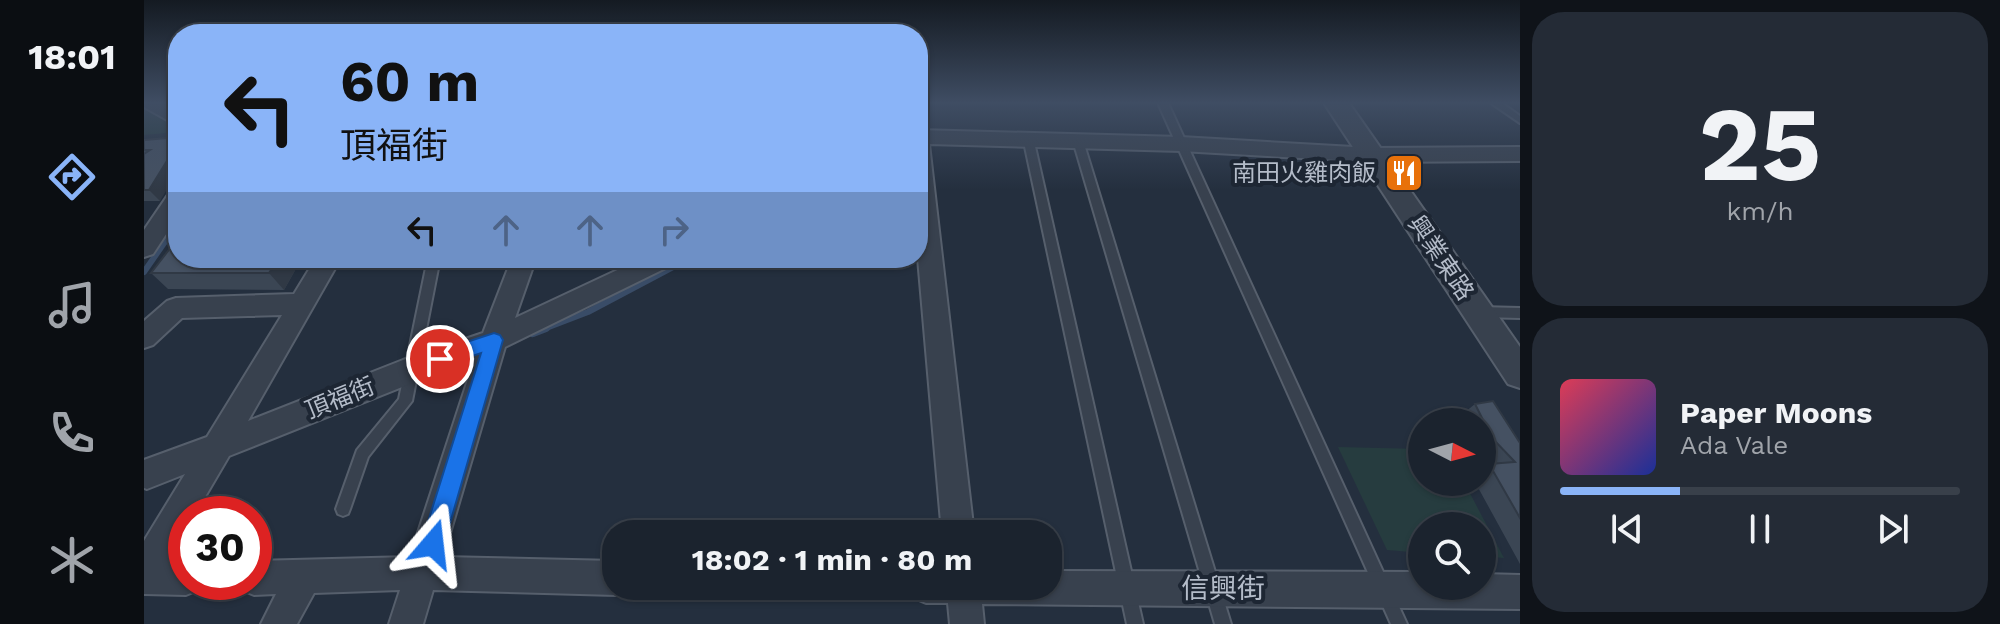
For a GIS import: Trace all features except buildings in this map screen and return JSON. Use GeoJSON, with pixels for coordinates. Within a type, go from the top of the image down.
{"type":"FeatureCollection","features":[{"type":"Feature","properties":{"kind":"street","name":"興業東路"},"geometry":{"type":"LineString","coordinates":[[1356,132],[1520,374]]}},
{"type":"Feature","properties":{"kind":"street"},"geometry":{"type":"LineString","coordinates":[[928,140],[1181,144],[1371,155],[1518,157]]}},
{"type":"Feature","properties":{"kind":"street"},"geometry":{"type":"LineString","coordinates":[[144,248],[168,213]]}},
{"type":"Feature","properties":{"kind":"street"},"geometry":{"type":"LineString","coordinates":[[928,238],[957,520]]}},
{"type":"Feature","properties":{"kind":"street"},"geometry":{"type":"LineString","coordinates":[[168,576],[144,574],[213,450],[323,268]]}},
{"type":"Feature","properties":{"kind":"street"},"geometry":{"type":"LineString","coordinates":[[406,624],[494,340],[520,268]]}},
{"type":"Feature","properties":{"kind":"street","name":"頂福街"},"geometry":{"type":"LineString","coordinates":[[144,474],[213,450],[413,368],[494,340],[644,268]]}},
{"type":"Feature","properties":{"kind":"street"},"geometry":{"type":"LineString","coordinates":[[144,337],[176,308],[301,304]]}},
{"type":"Feature","properties":{"kind":"street"},"geometry":{"type":"LineString","coordinates":[[272,578],[424,573],[602,578]]}},
{"type":"Feature","properties":{"kind":"street"},"geometry":{"type":"LineString","coordinates":[[278,624],[303,579]]}},
{"type":"Feature","properties":{"kind":"street","name":"信興街"},"geometry":{"type":"LineString","coordinates":[[1062,586],[1212,589],[1382,587],[1520,592]]}},
{"type":"Feature","properties":{"kind":"street"},"geometry":{"type":"LineString","coordinates":[[964,600],[967,624]]}},
{"type":"Feature","properties":{"kind":"lane"},"geometry":{"type":"LineString","coordinates":[[1176,132],[1399,624]]}},
{"type":"Feature","properties":{"kind":"lane"},"geometry":{"type":"LineString","coordinates":[[1029,142],[1135,624]]}},
{"type":"Feature","properties":{"kind":"lane"},"geometry":{"type":"LineString","coordinates":[[1079,144],[1223,624]]}},
{"type":"Feature","properties":{"kind":"lane"},"geometry":{"type":"LineString","coordinates":[[343,509],[362,454],[405,401],[432,268]]}},
{"type":"Feature","properties":{"kind":"lane"},"geometry":{"type":"LineString","coordinates":[[1478,312],[1520,313]]}},
{"type":"Feature","properties":{"kind":"green space"},"geometry":{"type":"Polygon","coordinates":[[[144,132],[168,132],[168,133],[144,135],[144,132]]]}},
{"type":"Feature","properties":{"kind":"green space"},"geometry":{"type":"Polygon","coordinates":[[[1338,447],[1408,449],[1408,496],[1471,496],[1480,512],[1408,512],[1408,552],[1387,550],[1338,447]]]}},
{"type":"Feature","properties":{"kind":"green space"},"geometry":{"type":"Polygon","coordinates":[[[1496,543],[1504,558],[1496,557],[1496,543]]]}},
{"type":"Feature","properties":{"kind":"waterway"},"geometry":{"type":"LineString","coordinates":[[144,272],[168,237]]}},
{"type":"Feature","properties":{"kind":"waterway"},"geometry":{"type":"LineString","coordinates":[[541,330],[588,312],[671,268]]}},
{"type":"Feature","properties":{"kind":"waterway"},"geometry":{"type":"LineString","coordinates":[[533,333],[546,328]]}},
{"type":"Feature","properties":{"kind":"place","name":"南田火雞肉飯"},"geometry":{"type":"Point","coordinates":[1404,173]}},
{"type":"Feature","properties":{"kind":"route"},"geometry":{"type":"LineString","coordinates":[[433,544],[494,340],[440,359]]}}]}
